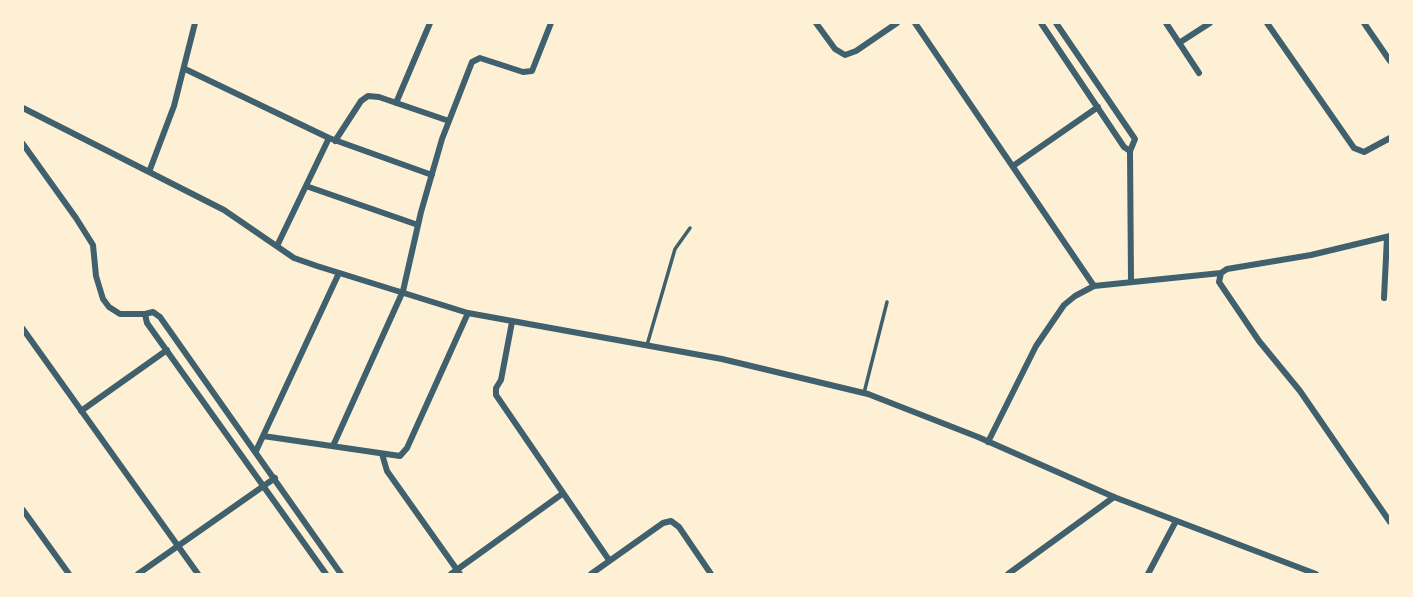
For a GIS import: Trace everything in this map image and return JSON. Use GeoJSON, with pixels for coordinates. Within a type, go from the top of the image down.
{"type":"FeatureCollection","features":[{"type":"Feature","properties":{"kind":"street"},"geometry":{"type":"LineString","coordinates":[[149,172],[174,106],[195,23]]}},
{"type":"Feature","properties":{"kind":"street"},"geometry":{"type":"LineString","coordinates":[[396,103],[430,23]]}},
{"type":"Feature","properties":{"kind":"street"},"geometry":{"type":"LineString","coordinates":[[333,446],[402,291],[432,175],[472,62],[480,58],[523,72],[532,71],[551,23]]}},
{"type":"Feature","properties":{"kind":"street"},"geometry":{"type":"LineString","coordinates":[[816,23],[835,49],[845,55],[856,51],[897,23]]}},
{"type":"Feature","properties":{"kind":"street"},"geometry":{"type":"LineString","coordinates":[[915,23],[1094,286]]}},
{"type":"Feature","properties":{"kind":"street"},"geometry":{"type":"LineString","coordinates":[[1041,23],[1124,147],[1130,151]]}},
{"type":"Feature","properties":{"kind":"street"},"geometry":{"type":"LineString","coordinates":[[1046,30],[1056,23],[1135,139],[1130,151],[1131,281]]}},
{"type":"Feature","properties":{"kind":"street"},"geometry":{"type":"LineString","coordinates":[[1166,23],[1199,73]]}},
{"type":"Feature","properties":{"kind":"street"},"geometry":{"type":"LineString","coordinates":[[1179,43],[1210,23]]}},
{"type":"Feature","properties":{"kind":"street"},"geometry":{"type":"LineString","coordinates":[[1266,23],[1354,148],[1364,152],[1390,138]]}},
{"type":"Feature","properties":{"kind":"street"},"geometry":{"type":"LineString","coordinates":[[1364,23],[1390,61]]}},
{"type":"Feature","properties":{"kind":"street"},"geometry":{"type":"LineString","coordinates":[[185,69],[332,139],[432,175]]}},
{"type":"Feature","properties":{"kind":"street"},"geometry":{"type":"LineString","coordinates":[[277,246],[332,139],[364,97],[374,96],[449,121]]}},
{"type":"Feature","properties":{"kind":"street"},"geometry":{"type":"LineString","coordinates":[[1013,166],[1098,107]]}},
{"type":"Feature","properties":{"kind":"street"},"geometry":{"type":"LineString","coordinates":[[23,108],[237,217],[294,258],[468,313],[722,359],[864,393],[1176,521],[1316,574]]}},
{"type":"Feature","properties":{"kind":"street"},"geometry":{"type":"LineString","coordinates":[[23,144],[93,245],[96,276],[103,299],[120,314],[153,312],[160,317],[341,574]]}},
{"type":"Feature","properties":{"kind":"street"},"geometry":{"type":"LineString","coordinates":[[306,186],[418,225]]}},
{"type":"Feature","properties":{"kind":"street"},"geometry":{"type":"LineString","coordinates":[[988,442],[1047,329],[1064,305],[1083,290],[1094,286],[1221,273],[1227,269],[1298,258],[1389,237],[1384,299]]}},
{"type":"Feature","properties":{"kind":"street"},"geometry":{"type":"LineString","coordinates":[[256,451],[339,272]]}},
{"type":"Feature","properties":{"kind":"street"},"geometry":{"type":"LineString","coordinates":[[1221,273],[1219,282],[1222,290],[1300,391],[1390,522]]}},
{"type":"Feature","properties":{"kind":"street"},"geometry":{"type":"LineString","coordinates":[[263,436],[400,456],[407,448],[468,313]]}},
{"type":"Feature","properties":{"kind":"street"},"geometry":{"type":"LineString","coordinates":[[145,314],[147,323],[326,574]]}},
{"type":"Feature","properties":{"kind":"street"},"geometry":{"type":"LineString","coordinates":[[512,322],[496,396],[610,560]]}},
{"type":"Feature","properties":{"kind":"street"},"geometry":{"type":"LineString","coordinates":[[23,330],[198,574]]}},
{"type":"Feature","properties":{"kind":"street"},"geometry":{"type":"LineString","coordinates":[[80,411],[167,350]]}},
{"type":"Feature","properties":{"kind":"street"},"geometry":{"type":"LineString","coordinates":[[382,454],[387,471],[456,573],[562,494]]}},
{"type":"Feature","properties":{"kind":"street"},"geometry":{"type":"LineString","coordinates":[[138,574],[275,478]]}},
{"type":"Feature","properties":{"kind":"street"},"geometry":{"type":"LineString","coordinates":[[1008,574],[1114,496]]}},
{"type":"Feature","properties":{"kind":"street"},"geometry":{"type":"LineString","coordinates":[[23,510],[69,574]]}},
{"type":"Feature","properties":{"kind":"street"},"geometry":{"type":"LineString","coordinates":[[591,574],[663,523],[671,521],[679,527],[711,574]]}},
{"type":"Feature","properties":{"kind":"street"},"geometry":{"type":"LineString","coordinates":[[1148,574],[1176,521]]}},
{"type":"Feature","properties":{"kind":"lane"},"geometry":{"type":"LineString","coordinates":[[647,345],[675,249],[690,228]]}},
{"type":"Feature","properties":{"kind":"lane"},"geometry":{"type":"LineString","coordinates":[[864,393],[887,302]]}}]}
